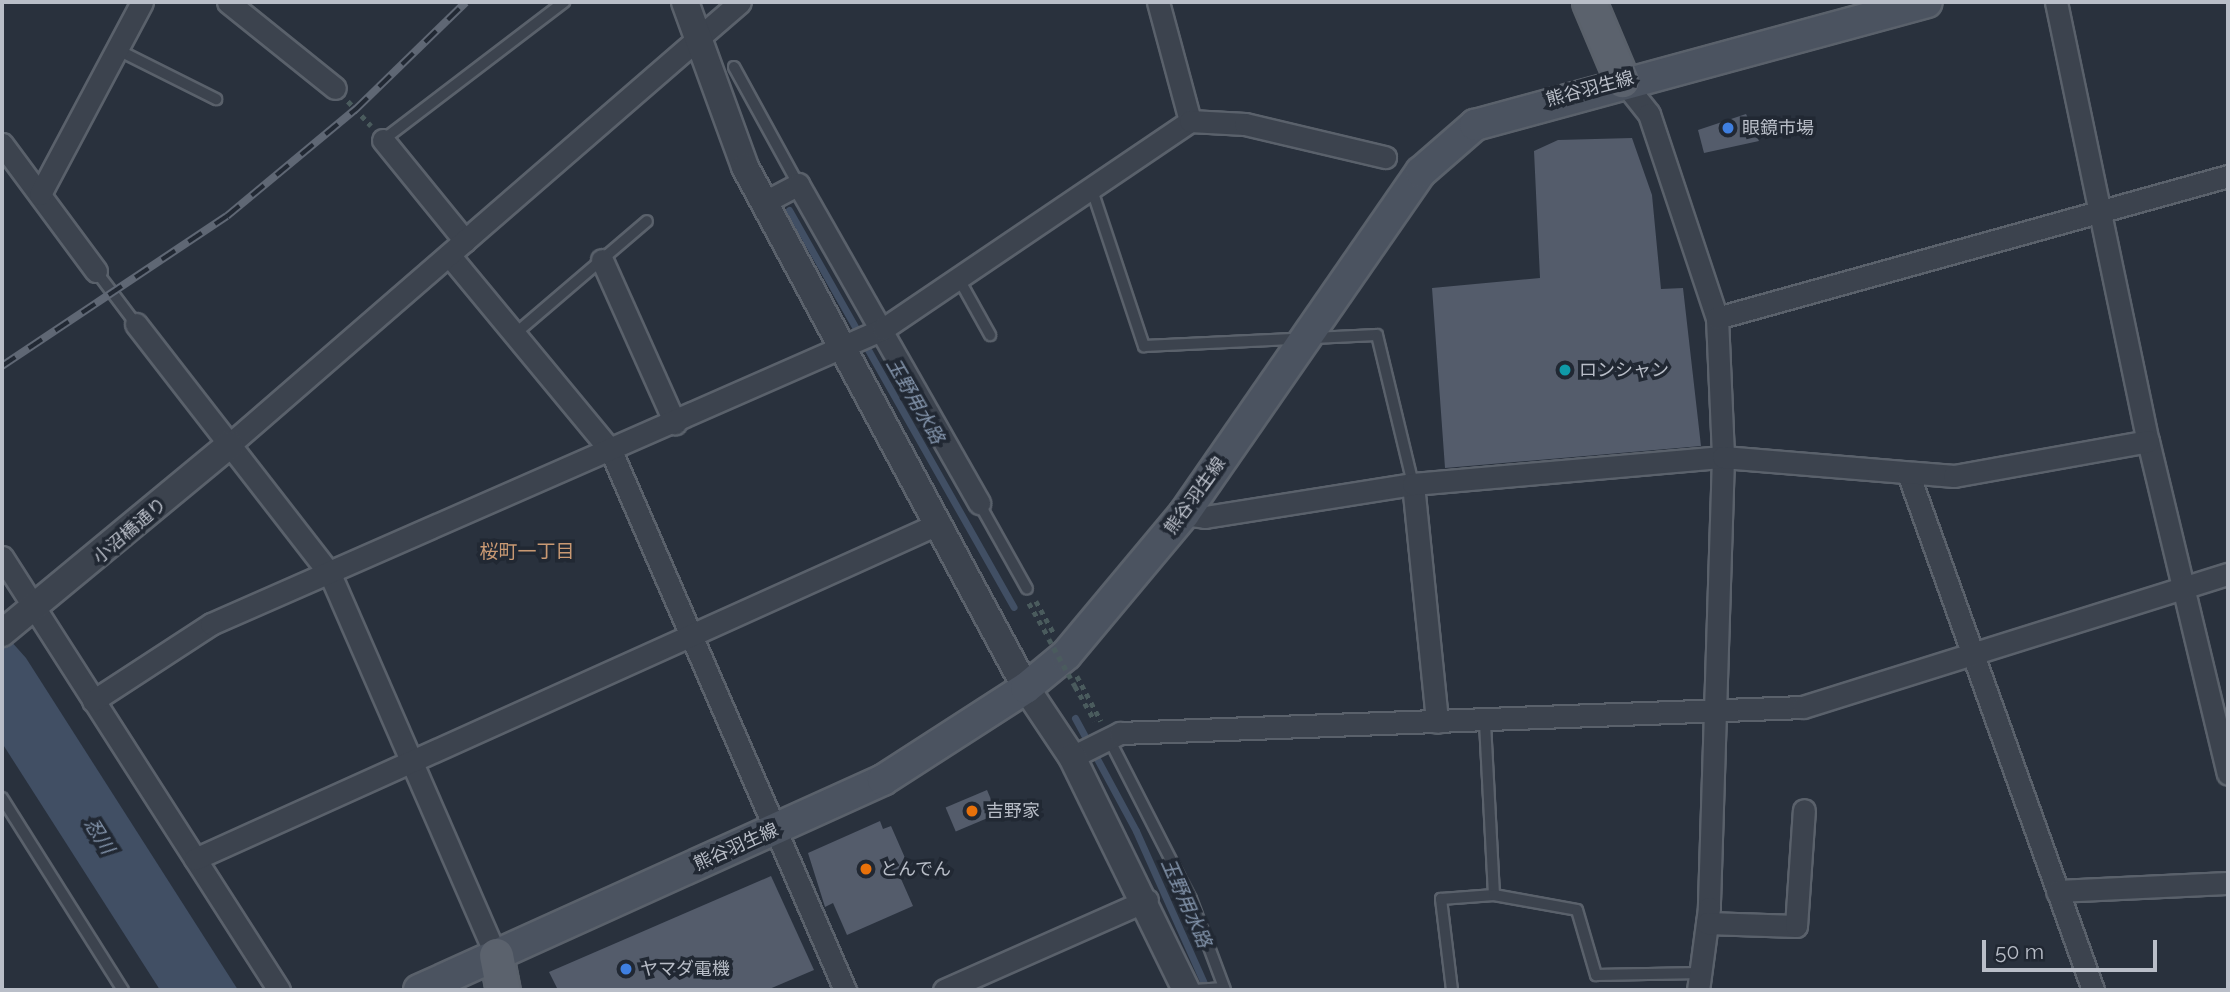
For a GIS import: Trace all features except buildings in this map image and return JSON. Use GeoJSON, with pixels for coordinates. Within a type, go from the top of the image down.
{"type":"FeatureCollection","features":[{"type":"Feature","properties":{"kind":"main road"},"geometry":{"type":"LineString","coordinates":[[1589,2],[1622,80]]}},
{"type":"Feature","properties":{"kind":"main road","name":"熊谷羽生線"},"geometry":{"type":"LineString","coordinates":[[419,990],[883,780],[1027,688],[1066,655],[1184,514],[1307,337],[1443,149],[1509,111],[1927,2]]}},
{"type":"Feature","properties":{"kind":"main road"},"geometry":{"type":"LineString","coordinates":[[496,955],[503,990]]}},
{"type":"Feature","properties":{"kind":"street"},"geometry":{"type":"LineString","coordinates":[[40,194],[142,2]]}},
{"type":"Feature","properties":{"kind":"street"},"geometry":{"type":"LineString","coordinates":[[228,2],[335,88]]}},
{"type":"Feature","properties":{"kind":"street"},"geometry":{"type":"LineString","coordinates":[[685,2],[696,41],[763,203],[848,344],[1027,688],[1075,756],[1147,900],[1186,990]]}},
{"type":"Feature","properties":{"kind":"street"},"geometry":{"type":"LineString","coordinates":[[229,445],[740,2]]}},
{"type":"Feature","properties":{"kind":"street"},"geometry":{"type":"LineString","coordinates":[[1158,2],[1190,121]]}},
{"type":"Feature","properties":{"kind":"street"},"geometry":{"type":"LineString","coordinates":[[2056,2],[2148,441],[2228,773]]}},
{"type":"Feature","properties":{"kind":"street"},"geometry":{"type":"LineString","coordinates":[[1622,80],[1649,114],[1717,318],[1723,457],[1712,713],[1707,923],[1699,982]]}},
{"type":"Feature","properties":{"kind":"street"},"geometry":{"type":"LineString","coordinates":[[93,701],[187,636],[611,452],[878,332],[960,281],[1091,187],[1190,121],[1245,124],[1385,157]]}},
{"type":"Feature","properties":{"kind":"street"},"geometry":{"type":"LineString","coordinates":[[383,140],[516,333],[611,452],[845,990]]}},
{"type":"Feature","properties":{"kind":"street"},"geometry":{"type":"LineString","coordinates":[[2,144],[96,271]]}},
{"type":"Feature","properties":{"kind":"street"},"geometry":{"type":"LineString","coordinates":[[1717,318],[2228,176]]}},
{"type":"Feature","properties":{"kind":"street"},"geometry":{"type":"LineString","coordinates":[[763,203],[798,184],[878,332],[979,503]]}},
{"type":"Feature","properties":{"kind":"street"},"geometry":{"type":"LineString","coordinates":[[602,260],[675,423]]}},
{"type":"Feature","properties":{"kind":"street"},"geometry":{"type":"LineString","coordinates":[[136,324],[330,574],[496,955]]}},
{"type":"Feature","properties":{"kind":"street"},"geometry":{"type":"LineString","coordinates":[[1184,514],[1205,517],[1413,484],[1723,457],[1909,476],[1955,476],[2148,441]]}},
{"type":"Feature","properties":{"kind":"street","name":"小沼橋通り"},"geometry":{"type":"LineString","coordinates":[[2,633],[33,611],[229,445]]}},
{"type":"Feature","properties":{"kind":"street"},"geometry":{"type":"LineString","coordinates":[[1909,476],[2092,990]]}},
{"type":"Feature","properties":{"kind":"street"},"geometry":{"type":"LineString","coordinates":[[1413,484],[1437,722]]}},
{"type":"Feature","properties":{"kind":"street"},"geometry":{"type":"LineString","coordinates":[[195,859],[940,523]]}},
{"type":"Feature","properties":{"kind":"street"},"geometry":{"type":"LineString","coordinates":[[2,557],[33,611],[279,990]]}},
{"type":"Feature","properties":{"kind":"street"},"geometry":{"type":"LineString","coordinates":[[1075,756],[1105,734],[1437,722],[1485,723],[1803,707],[2183,592],[2228,574]]}},
{"type":"Feature","properties":{"kind":"street"},"geometry":{"type":"LineString","coordinates":[[1707,923],[1796,926],[1804,810]]}},
{"type":"Feature","properties":{"kind":"street"},"geometry":{"type":"LineString","coordinates":[[2057,891],[2228,883]]}},
{"type":"Feature","properties":{"kind":"street"},"geometry":{"type":"LineString","coordinates":[[944,990],[1147,900]]}},
{"type":"Feature","properties":{"kind":"lane"},"geometry":{"type":"LineString","coordinates":[[383,140],[564,2]]}},
{"type":"Feature","properties":{"kind":"lane"},"geometry":{"type":"LineString","coordinates":[[118,50],[216,99]]}},
{"type":"Feature","properties":{"kind":"lane"},"geometry":{"type":"LineString","coordinates":[[734,67],[798,184]]}},
{"type":"Feature","properties":{"kind":"lane"},"geometry":{"type":"LineString","coordinates":[[1091,187],[1144,346],[1377,335],[1413,484]]}},
{"type":"Feature","properties":{"kind":"lane"},"geometry":{"type":"LineString","coordinates":[[516,333],[647,221]]}},
{"type":"Feature","properties":{"kind":"lane"},"geometry":{"type":"LineString","coordinates":[[96,271],[136,324]]}},
{"type":"Feature","properties":{"kind":"lane"},"geometry":{"type":"LineString","coordinates":[[960,281],[990,335]]}},
{"type":"Feature","properties":{"kind":"lane"},"geometry":{"type":"LineString","coordinates":[[979,503],[1027,589]]}},
{"type":"Feature","properties":{"kind":"lane"},"geometry":{"type":"LineString","coordinates":[[1485,723],[1494,894]]}},
{"type":"Feature","properties":{"kind":"lane"},"geometry":{"type":"LineString","coordinates":[[1105,734],[1191,899],[1224,989],[1196,990]]}},
{"type":"Feature","properties":{"kind":"lane"},"geometry":{"type":"LineString","coordinates":[[2,799],[123,990]]}},
{"type":"Feature","properties":{"kind":"lane"},"geometry":{"type":"LineString","coordinates":[[1452,990],[1441,899],[1494,894],[1577,910],[1596,975],[1699,982]]}},
{"type":"Feature","properties":{"kind":"path"},"geometry":{"type":"LineString","coordinates":[[335,88],[383,140]]}},
{"type":"Feature","properties":{"kind":"path"},"geometry":{"type":"LineString","coordinates":[[1027,589],[1055,636]]}},
{"type":"Feature","properties":{"kind":"path"},"geometry":{"type":"LineString","coordinates":[[1029,603],[1093,720]]}},
{"type":"Feature","properties":{"kind":"path"},"geometry":{"type":"LineString","coordinates":[[1077,676],[1105,734]]}},
{"type":"Feature","properties":{"kind":"water","name":"忍川"},"geometry":{"type":"Polygon","coordinates":[[[2,631],[26,658],[238,990],[160,990],[2,743],[2,631]]]}},
{"type":"Feature","properties":{"kind":"waterway","name":"玉野用水路"},"geometry":{"type":"LineString","coordinates":[[789,210],[1014,607]]}},
{"type":"Feature","properties":{"kind":"waterway","name":"玉野用水路"},"geometry":{"type":"LineString","coordinates":[[1075,718],[1136,831],[1207,990]]}},
{"type":"Feature","properties":{"kind":"railway"},"geometry":{"type":"LineString","coordinates":[[2,366],[227,216],[356,109],[466,2]]}},
{"type":"Feature","properties":{"kind":"place","name":"眼鏡市場"},"geometry":{"type":"Point","coordinates":[1728,128]}},
{"type":"Feature","properties":{"kind":"place","name":"ロンシャン"},"geometry":{"type":"Point","coordinates":[1565,370]}},
{"type":"Feature","properties":{"kind":"place","name":"吉野家"},"geometry":{"type":"Point","coordinates":[972,811]}},
{"type":"Feature","properties":{"kind":"place","name":"とんでん"},"geometry":{"type":"Point","coordinates":[866,869]}},
{"type":"Feature","properties":{"kind":"place","name":"ヤマダ電機"},"geometry":{"type":"Point","coordinates":[626,969]}},
{"type":"Feature","properties":{"kind":"district","name":"桜町一丁目"},"geometry":{"type":"Point","coordinates":[527,552]}}]}
